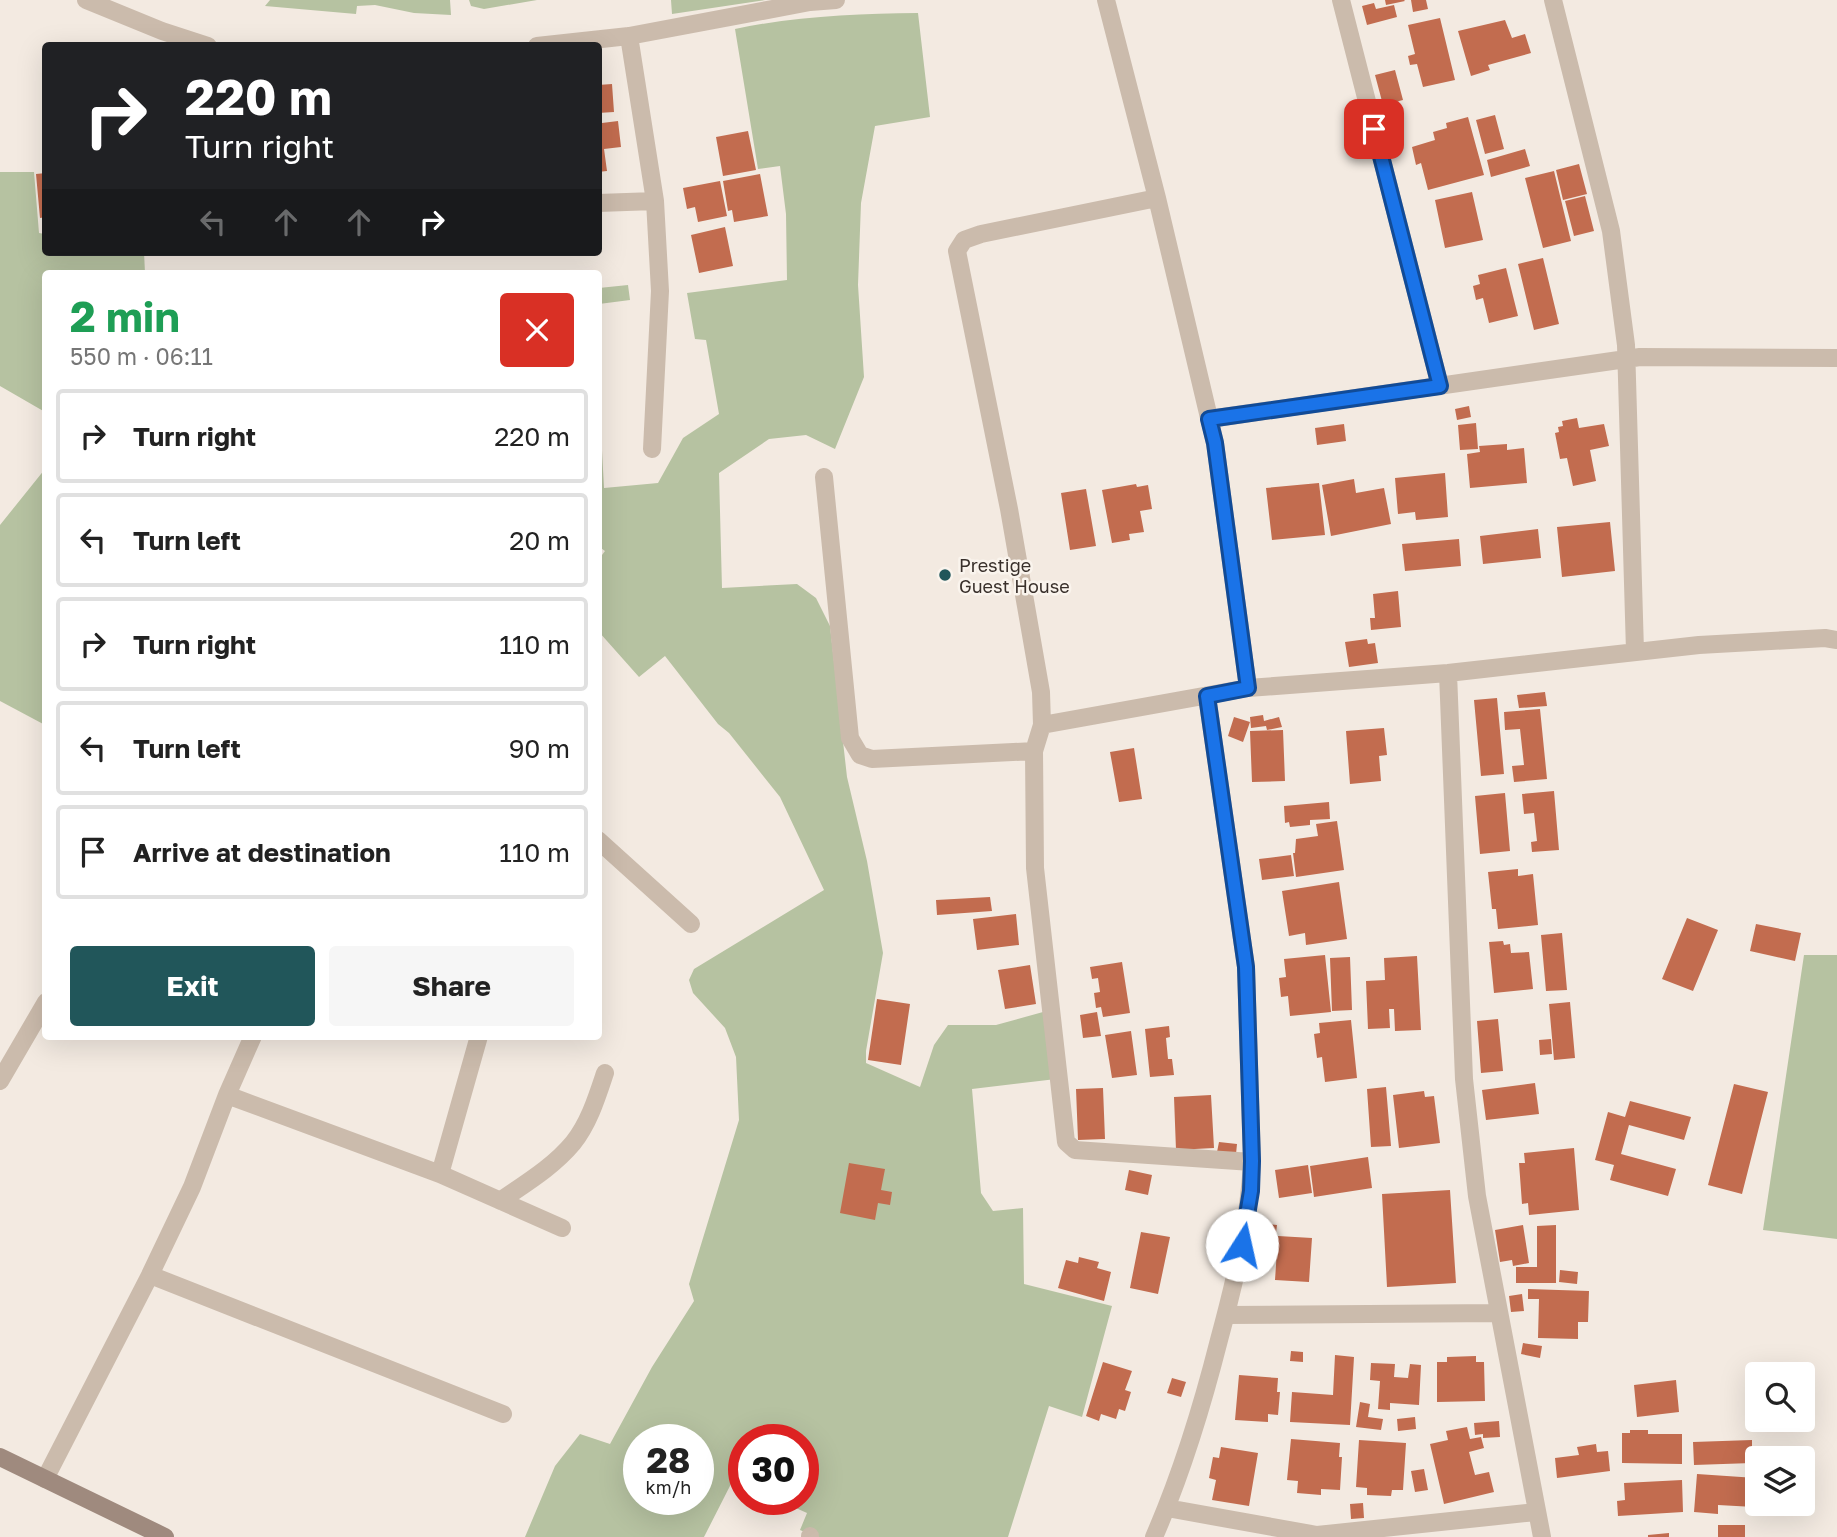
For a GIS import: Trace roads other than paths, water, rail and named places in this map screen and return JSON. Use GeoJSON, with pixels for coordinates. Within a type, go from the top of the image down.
{"type":"FeatureCollection","features":[{"type":"Feature","properties":{"kind":"street"},"geometry":{"type":"LineString","coordinates":[[86,0],[196,42]]}},
{"type":"Feature","properties":{"kind":"street"},"geometry":{"type":"LineString","coordinates":[[574,42],[629,36],[797,4],[836,0]]}},
{"type":"Feature","properties":{"kind":"street"},"geometry":{"type":"LineString","coordinates":[[1106,0],[1157,198],[1215,443],[1248,688]]}},
{"type":"Feature","properties":{"kind":"street"},"geometry":{"type":"LineString","coordinates":[[1340,0],[1440,386]]}},
{"type":"Feature","properties":{"kind":"street"},"geometry":{"type":"LineString","coordinates":[[1553,0],[1611,231],[1626,359],[1635,651]]}},
{"type":"Feature","properties":{"kind":"street"},"geometry":{"type":"LineString","coordinates":[[629,36],[656,201],[660,291],[652,449]]}},
{"type":"Feature","properties":{"kind":"street"},"geometry":{"type":"LineString","coordinates":[[1157,198],[981,234],[964,240],[957,251],[1009,509],[1041,692],[1042,725],[1034,751],[1035,868],[1066,1142],[1075,1150],[1252,1161]]}},
{"type":"Feature","properties":{"kind":"street"},"geometry":{"type":"LineString","coordinates":[[602,203],[656,201]]}},
{"type":"Feature","properties":{"kind":"street"},"geometry":{"type":"LineString","coordinates":[[1209,419],[1640,357],[1837,358]]}},
{"type":"Feature","properties":{"kind":"street"},"geometry":{"type":"LineString","coordinates":[[824,477],[849,738],[860,755],[872,759],[1034,751]]}},
{"type":"Feature","properties":{"kind":"street"},"geometry":{"type":"LineString","coordinates":[[1042,725],[1248,688],[1448,673],[1635,651],[1825,638],[1837,640]]}},
{"type":"Feature","properties":{"kind":"street"},"geometry":{"type":"LineString","coordinates":[[1448,673],[1464,1079],[1477,1196],[1542,1537]]}},
{"type":"Feature","properties":{"kind":"street"},"geometry":{"type":"LineString","coordinates":[[1154,1537],[1167,1508],[1203,1400],[1226,1315],[1251,1191],[1246,967],[1207,696]]}},
{"type":"Feature","properties":{"kind":"street"},"geometry":{"type":"LineString","coordinates":[[602,844],[691,924]]}},
{"type":"Feature","properties":{"kind":"street"},"geometry":{"type":"LineString","coordinates":[[0,1081],[42,1009]]}},
{"type":"Feature","properties":{"kind":"street"},"geometry":{"type":"LineString","coordinates":[[45,1479],[192,1187],[227,1094],[251,1040]]}},
{"type":"Feature","properties":{"kind":"street"},"geometry":{"type":"LineString","coordinates":[[440,1174],[478,1040]]}},
{"type":"Feature","properties":{"kind":"street"},"geometry":{"type":"LineString","coordinates":[[500,1201],[547,1168],[574,1142],[594,1106],[605,1073]]}},
{"type":"Feature","properties":{"kind":"street"},"geometry":{"type":"LineString","coordinates":[[227,1094],[440,1174],[562,1228]]}},
{"type":"Feature","properties":{"kind":"street"},"geometry":{"type":"LineString","coordinates":[[150,1275],[503,1414]]}},
{"type":"Feature","properties":{"kind":"street"},"geometry":{"type":"LineString","coordinates":[[1226,1315],[1499,1313]]}},
{"type":"Feature","properties":{"kind":"street"},"geometry":{"type":"LineString","coordinates":[[0,1457],[165,1537]]}},
{"type":"Feature","properties":{"kind":"street"},"geometry":{"type":"LineString","coordinates":[[1167,1508],[1316,1536],[1536,1512]]}},
{"type":"Feature","properties":{"kind":"place","name":"Prestige Guest House"},"geometry":{"type":"Point","coordinates":[945,575]}}]}
